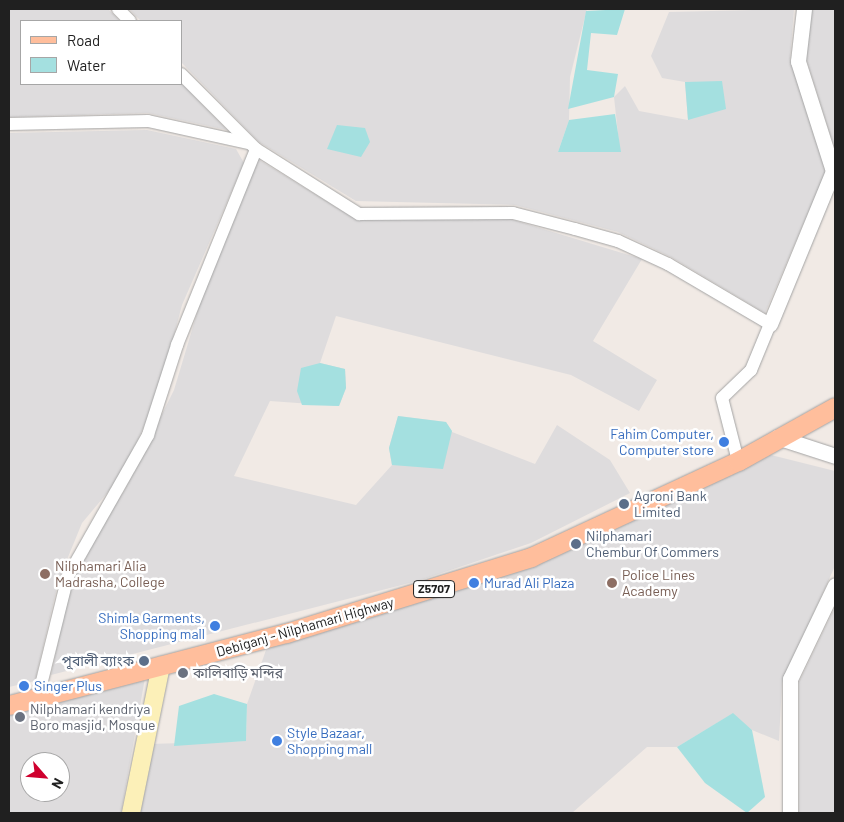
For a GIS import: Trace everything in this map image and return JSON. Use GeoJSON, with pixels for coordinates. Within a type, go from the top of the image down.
{"type":"FeatureCollection","features":[{"type":"Feature","properties":{"kind":"main road","name":"Debiganj - Nilphamari Highway"},"geometry":{"type":"LineString","coordinates":[[9,705],[161,666],[405,598],[530,557],[738,461],[777,437],[835,407]]}},
{"type":"Feature","properties":{"kind":"main road"},"geometry":{"type":"LineString","coordinates":[[131,813],[161,666]]}},
{"type":"Feature","properties":{"kind":"street"},"geometry":{"type":"LineString","coordinates":[[118,9],[129,20]]}},
{"type":"Feature","properties":{"kind":"street"},"geometry":{"type":"LineString","coordinates":[[738,461],[722,398],[751,370],[834,172],[798,60],[804,9]]}},
{"type":"Feature","properties":{"kind":"street"},"geometry":{"type":"LineString","coordinates":[[182,75],[252,146],[360,214],[513,213],[618,241],[668,264],[770,324]]}},
{"type":"Feature","properties":{"kind":"street"},"geometry":{"type":"LineString","coordinates":[[9,124],[148,122],[252,146]]}},
{"type":"Feature","properties":{"kind":"street"},"geometry":{"type":"LineString","coordinates":[[38,697],[68,576],[148,435],[177,345],[252,146]]}},
{"type":"Feature","properties":{"kind":"street"},"geometry":{"type":"LineString","coordinates":[[777,437],[835,456]]}},
{"type":"Feature","properties":{"kind":"street"},"geometry":{"type":"LineString","coordinates":[[790,813],[790,679],[835,585]]}},
{"type":"Feature","properties":{"kind":"shaded area"},"geometry":{"type":"Polygon","coordinates":[[[9,9],[108,9],[119,20],[20,20],[20,85],[182,84],[227,130],[148,113],[9,117],[9,9]]]}},
{"type":"Feature","properties":{"kind":"shaded area"},"geometry":{"type":"Polygon","coordinates":[[[129,9],[587,9],[570,77],[569,120],[558,152],[620,152],[614,97],[625,86],[639,111],[688,120],[685,82],[662,78],[651,56],[669,12],[794,9],[790,59],[826,171],[765,313],[671,257],[618,232],[515,205],[356,201],[259,142],[182,63],[182,20],[140,20],[129,9]]]}},
{"type":"Feature","properties":{"kind":"shaded area"},"geometry":{"type":"Polygon","coordinates":[[[812,9],[835,9],[835,150],[806,58],[812,9]]]}},
{"type":"Feature","properties":{"kind":"shaded area"},"geometry":{"type":"Polygon","coordinates":[[[147,130],[236,149],[244,163],[182,305],[159,392],[123,474],[82,523],[59,579],[35,681],[9,687],[9,133],[147,130]]]}},
{"type":"Feature","properties":{"kind":"shaded area"},"geometry":{"type":"Polygon","coordinates":[[[256,158],[357,220],[510,219],[642,259],[593,341],[657,380],[639,411],[571,375],[336,316],[320,363],[345,369],[346,388],[339,406],[270,401],[234,476],[356,505],[392,465],[389,448],[398,416],[446,422],[452,432],[535,464],[557,425],[610,460],[630,493],[531,543],[421,580],[51,675],[72,574],[97,526],[123,493],[174,390],[207,280],[256,158]]]}},
{"type":"Feature","properties":{"kind":"shaded area"},"geometry":{"type":"Polygon","coordinates":[[[763,453],[835,471],[835,566],[782,683],[779,741],[752,730],[732,714],[677,747],[647,747],[572,813],[137,813],[150,744],[246,741],[247,704],[272,633],[423,595],[763,453]]]}},
{"type":"Feature","properties":{"kind":"shaded area"},"geometry":{"type":"Polygon","coordinates":[[[835,607],[835,813],[799,813],[799,682],[835,607]]]}},
{"type":"Feature","properties":{"kind":"shaded area"},"geometry":{"type":"Polygon","coordinates":[[[145,678],[121,813],[9,813],[9,708],[145,678]]]}},
{"type":"Feature","properties":{"kind":"water"},"geometry":{"type":"Polygon","coordinates":[[[625,9],[617,35],[591,33],[587,70],[618,74],[614,97],[568,109],[586,11],[625,9]]]}},
{"type":"Feature","properties":{"kind":"water"},"geometry":{"type":"Polygon","coordinates":[[[722,81],[726,109],[688,120],[685,82],[722,81]]]}},
{"type":"Feature","properties":{"kind":"water"},"geometry":{"type":"Polygon","coordinates":[[[615,114],[621,152],[558,152],[569,120],[615,114]]]}},
{"type":"Feature","properties":{"kind":"water"},"geometry":{"type":"Polygon","coordinates":[[[337,125],[365,128],[370,142],[361,157],[327,149],[337,125]]]}},
{"type":"Feature","properties":{"kind":"water"},"geometry":{"type":"Polygon","coordinates":[[[320,363],[345,369],[346,388],[339,406],[302,405],[297,391],[301,368],[320,363]]]}},
{"type":"Feature","properties":{"kind":"water"},"geometry":{"type":"Polygon","coordinates":[[[398,416],[446,422],[452,431],[443,469],[392,465],[389,448],[398,416]]]}},
{"type":"Feature","properties":{"kind":"water"},"geometry":{"type":"Polygon","coordinates":[[[214,694],[247,704],[246,741],[174,746],[179,706],[214,694]]]}},
{"type":"Feature","properties":{"kind":"water"},"geometry":{"type":"Polygon","coordinates":[[[733,713],[752,730],[765,797],[747,813],[705,783],[677,747],[733,713]]]}},
{"type":"Feature","properties":{"kind":"place","name":"Fahim Computer, Computer store"},"geometry":{"type":"Point","coordinates":[724,442]}},
{"type":"Feature","properties":{"kind":"place","name":"Agroni Bank Limited"},"geometry":{"type":"Point","coordinates":[624,504]}},
{"type":"Feature","properties":{"kind":"place","name":"Nilphamari Chembur Of Commers"},"geometry":{"type":"Point","coordinates":[576,544]}},
{"type":"Feature","properties":{"kind":"place","name":"Nilphamari Alia Madrasha, College"},"geometry":{"type":"Point","coordinates":[45,574]}},
{"type":"Feature","properties":{"kind":"place","name":"Murad Ali Plaza"},"geometry":{"type":"Point","coordinates":[474,583]}},
{"type":"Feature","properties":{"kind":"place","name":"Police Lines Academy"},"geometry":{"type":"Point","coordinates":[612,583]}},
{"type":"Feature","properties":{"kind":"place","name":"Shimla Garments, Shopping mall"},"geometry":{"type":"Point","coordinates":[215,626]}},
{"type":"Feature","properties":{"kind":"place","name":"পূবালী ব্যাংক"},"geometry":{"type":"Point","coordinates":[144,661]}},
{"type":"Feature","properties":{"kind":"place","name":"কালিবাড়ি মন্দির"},"geometry":{"type":"Point","coordinates":[183,673]}},
{"type":"Feature","properties":{"kind":"place","name":"Singer Plus"},"geometry":{"type":"Point","coordinates":[24,686]}},
{"type":"Feature","properties":{"kind":"place","name":"Nilphamari kendriya Boro masjid, Mosque"},"geometry":{"type":"Point","coordinates":[20,717]}},
{"type":"Feature","properties":{"kind":"place","name":"Style Bazaar, Shopping mall"},"geometry":{"type":"Point","coordinates":[277,741]}}]}
